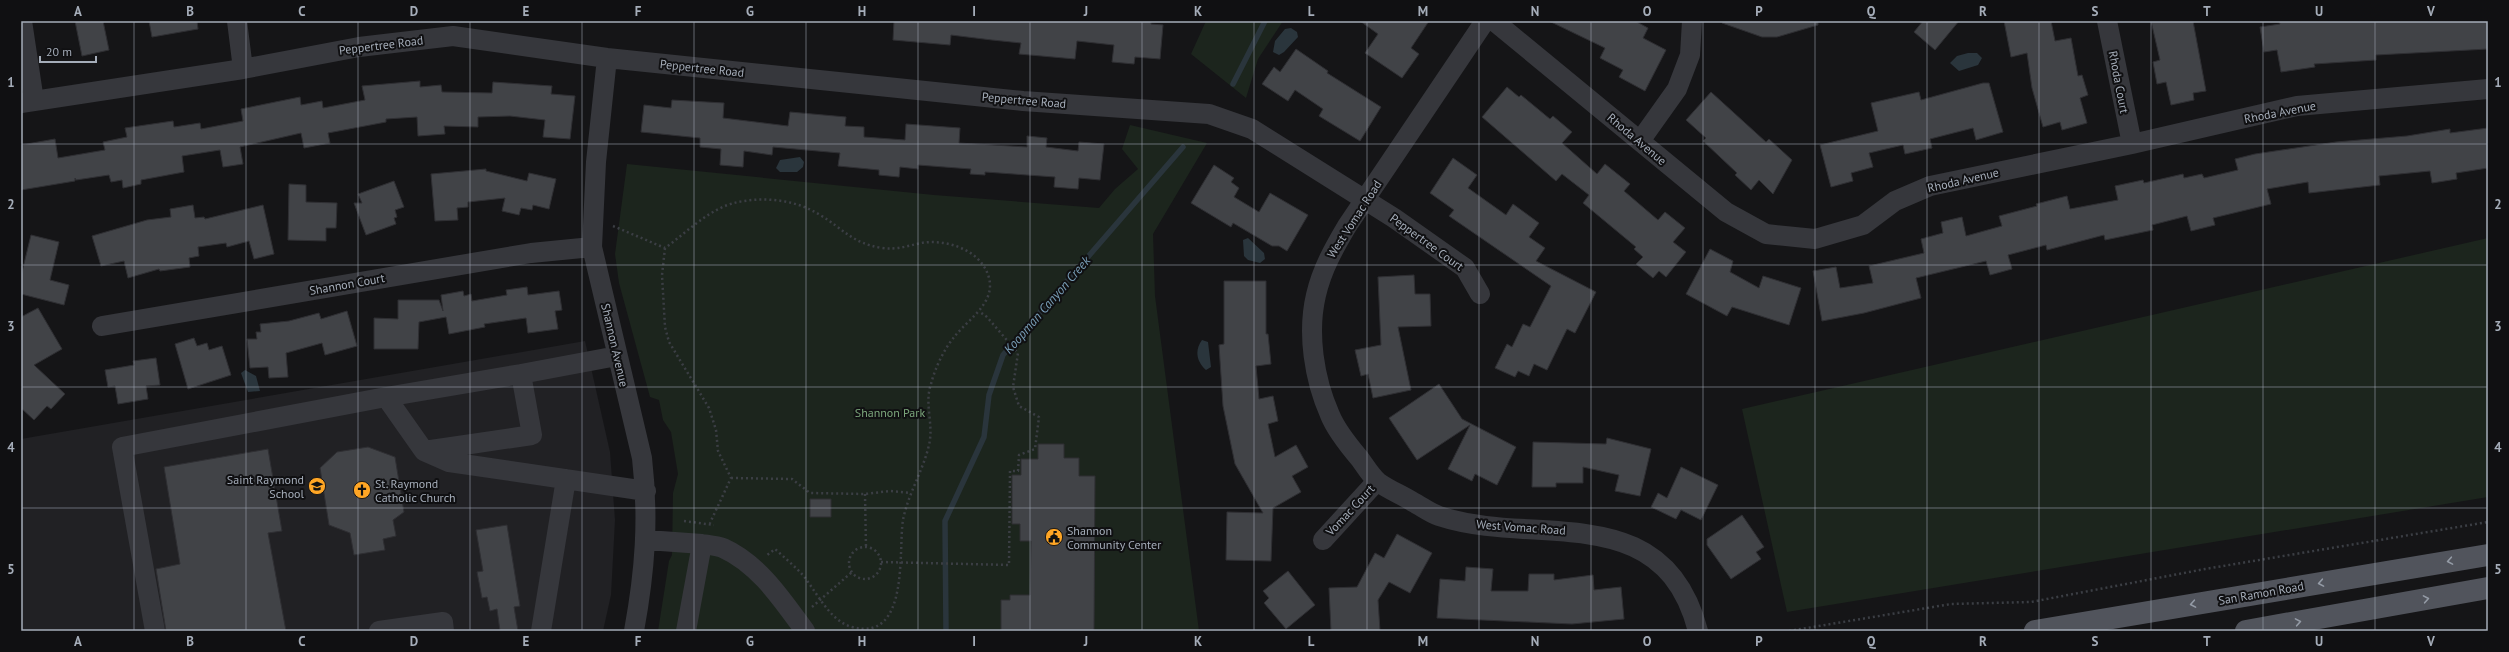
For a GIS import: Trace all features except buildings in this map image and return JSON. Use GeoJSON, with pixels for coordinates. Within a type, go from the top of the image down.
{"type":"FeatureCollection","features":[{"type":"Feature","properties":{"kind":"main road","name":"San Ramon Road"},"geometry":{"type":"LineString","coordinates":[[2035,631],[2488,555]]}},
{"type":"Feature","properties":{"kind":"main road"},"geometry":{"type":"LineString","coordinates":[[2246,631],[2488,588]]}},
{"type":"Feature","properties":{"kind":"street"},"geometry":{"type":"LineString","coordinates":[[22,21],[28,102]]}},
{"type":"Feature","properties":{"kind":"street"},"geometry":{"type":"LineString","coordinates":[[236,21],[243,69]]}},
{"type":"Feature","properties":{"kind":"street","name":"West Vomac Road"},"geometry":{"type":"LineString","coordinates":[[1486,21],[1365,200],[1327,260],[1316,295],[1312,335],[1317,375],[1330,415],[1352,449],[1377,481],[1437,516],[1480,526],[1563,530],[1620,540],[1652,557],[1672,576],[1687,599],[1698,631]]}},
{"type":"Feature","properties":{"kind":"street","name":"Rhoda Avenue"},"geometry":{"type":"LineString","coordinates":[[1494,21],[1726,212],[1766,234],[1816,238],[1863,225],[1894,201],[1930,186],[2132,144],[2297,106],[2488,89]]}},
{"type":"Feature","properties":{"kind":"street"},"geometry":{"type":"LineString","coordinates":[[1640,141],[1677,89],[1690,55],[1692,21]]}},
{"type":"Feature","properties":{"kind":"street","name":"Rhoda Court"},"geometry":{"type":"LineString","coordinates":[[2107,21],[2132,144]]}},
{"type":"Feature","properties":{"kind":"street","name":"Peppertree Road"},"geometry":{"type":"LineString","coordinates":[[28,102],[243,69],[454,29],[607,58],[1022,101],[1209,114],[1252,129],[1365,200]]}},
{"type":"Feature","properties":{"kind":"street","name":"Shannon Avenue"},"geometry":{"type":"LineString","coordinates":[[607,58],[596,162],[592,247],[642,458],[646,491],[647,540],[643,579],[634,631]]}},
{"type":"Feature","properties":{"kind":"street","name":"Peppertree Court"},"geometry":{"type":"LineString","coordinates":[[1365,200],[1465,268],[1480,294]]}},
{"type":"Feature","properties":{"kind":"street","name":"Shannon Court"},"geometry":{"type":"LineString","coordinates":[[102,326],[531,254],[592,247]]}},
{"type":"Feature","properties":{"kind":"street"},"geometry":{"type":"LineString","coordinates":[[155,631],[122,447],[386,397],[617,356]]}},
{"type":"Feature","properties":{"kind":"street"},"geometry":{"type":"LineString","coordinates":[[424,451],[532,435],[521,374]]}},
{"type":"Feature","properties":{"kind":"street"},"geometry":{"type":"LineString","coordinates":[[386,397],[424,451],[449,462],[646,491]]}},
{"type":"Feature","properties":{"kind":"street"},"geometry":{"type":"LineString","coordinates":[[541,631],[566,479]]}},
{"type":"Feature","properties":{"kind":"street","name":"Vomac Court"},"geometry":{"type":"LineString","coordinates":[[1323,540],[1377,481]]}},
{"type":"Feature","properties":{"kind":"street"},"geometry":{"type":"LineString","coordinates":[[647,540],[702,544],[722,548],[744,561],[766,580],[806,631]]}},
{"type":"Feature","properties":{"kind":"street"},"geometry":{"type":"LineString","coordinates":[[686,631],[702,544]]}},
{"type":"Feature","properties":{"kind":"street"},"geometry":{"type":"LineString","coordinates":[[379,631],[443,622],[444,631]]}},
{"type":"Feature","properties":{"kind":"path"},"geometry":{"type":"LineString","coordinates":[[731,478],[718,451],[716,430],[709,408],[669,342],[665,327],[662,275],[665,248],[704,216],[724,207],[742,201],[783,200],[803,206],[822,215],[840,231],[858,241],[881,248],[900,249],[922,243],[941,242],[960,247],[977,257],[986,271],[990,284],[987,299],[980,312],[953,338],[930,384],[928,403],[931,426],[929,445],[911,493],[903,522],[899,592],[893,608],[882,622],[870,628],[852,627],[832,614],[801,574],[775,549],[766,557],[760,552]]}},
{"type":"Feature","properties":{"kind":"path"},"geometry":{"type":"LineString","coordinates":[[594,218],[665,248]]}},
{"type":"Feature","properties":{"kind":"path"},"geometry":{"type":"LineString","coordinates":[[881,562],[908,564],[1009,565],[1010,471],[1018,471],[1019,455],[1034,449],[1039,417],[1019,406],[1014,387],[1018,353],[987,317],[980,312]]}},
{"type":"Feature","properties":{"kind":"path"},"geometry":{"type":"LineString","coordinates":[[731,478],[792,479],[810,493],[865,494],[890,491],[911,493]]}},
{"type":"Feature","properties":{"kind":"path"},"geometry":{"type":"LineString","coordinates":[[710,523],[731,478]]}},
{"type":"Feature","properties":{"kind":"path"},"geometry":{"type":"LineString","coordinates":[[865,494],[866,548]]}},
{"type":"Feature","properties":{"kind":"path"},"geometry":{"type":"LineString","coordinates":[[678,521],[710,523],[717,526]]}},
{"type":"Feature","properties":{"kind":"path"},"geometry":{"type":"LineString","coordinates":[[1789,631],[1951,604],[2031,602],[2205,569],[2488,522]]}},
{"type":"Feature","properties":{"kind":"path"},"geometry":{"type":"LineString","coordinates":[[866,548],[876,552],[881,562],[878,573],[868,579],[857,577],[852,572],[850,564],[853,554],[866,548]]}},
{"type":"Feature","properties":{"kind":"path"},"geometry":{"type":"LineString","coordinates":[[808,610],[852,572]]}},
{"type":"Feature","properties":{"kind":"shaded area"},"geometry":{"type":"Polygon","coordinates":[[[1291,28],[1297,32],[1298,37],[1284,52],[1279,55],[1273,52],[1275,41],[1285,29],[1291,28]]]}},
{"type":"Feature","properties":{"kind":"shaded area"},"geometry":{"type":"Polygon","coordinates":[[[1968,53],[1977,53],[1982,58],[1978,65],[1959,71],[1950,63],[1957,56],[1968,53]]]}},
{"type":"Feature","properties":{"kind":"shaded area"},"geometry":{"type":"Polygon","coordinates":[[[800,157],[804,162],[803,167],[797,172],[780,172],[776,168],[780,160],[800,157]]]}},
{"type":"Feature","properties":{"kind":"shaded area"},"geometry":{"type":"Polygon","coordinates":[[[1248,238],[1264,253],[1265,259],[1260,263],[1248,260],[1244,256],[1243,240],[1248,238]]]}},
{"type":"Feature","properties":{"kind":"shaded area"},"geometry":{"type":"Polygon","coordinates":[[[1202,340],[1208,342],[1211,367],[1206,370],[1200,363],[1197,352],[1202,340]]]}},
{"type":"Feature","properties":{"kind":"shaded area","name":"Saint Raymond School"},"geometry":{"type":"Polygon","coordinates":[[[585,341],[610,452],[615,520],[611,595],[603,631],[21,631],[21,439],[585,341]]]}},
{"type":"Feature","properties":{"kind":"shaded area"},"geometry":{"type":"Polygon","coordinates":[[[245,370],[256,376],[260,391],[248,392],[241,373],[245,370]]]}},
{"type":"Feature","properties":{"kind":"green space"},"geometry":{"type":"Polygon","coordinates":[[[1206,21],[1283,21],[1258,59],[1246,98],[1191,54],[1206,21]]]}},
{"type":"Feature","properties":{"kind":"green space","name":"Shannon Park"},"geometry":{"type":"Polygon","coordinates":[[[1130,125],[1207,143],[1153,234],[1155,296],[1199,631],[658,631],[669,561],[672,555],[673,493],[678,474],[671,432],[663,420],[659,400],[650,397],[619,283],[615,254],[627,164],[934,195],[1099,208],[1115,189],[1138,169],[1122,149],[1130,125]]]}},
{"type":"Feature","properties":{"kind":"green space"},"geometry":{"type":"Polygon","coordinates":[[[2488,238],[2488,497],[1787,612],[1742,409],[2488,238]]]}},
{"type":"Feature","properties":{"kind":"waterway","name":"Koopman Canyon Creek"},"geometry":{"type":"LineString","coordinates":[[1233,84],[1265,21]]}},
{"type":"Feature","properties":{"kind":"waterway","name":"Koopman Canyon Creek"},"geometry":{"type":"LineString","coordinates":[[946,631],[945,521],[984,437],[989,395],[1003,355],[1183,147]]}},
{"type":"Feature","properties":{"kind":"place","name":"Saint Raymond School"},"geometry":{"type":"Point","coordinates":[317,486]}},
{"type":"Feature","properties":{"kind":"place","name":"St. Raymond Catholic Church"},"geometry":{"type":"Point","coordinates":[362,490]}},
{"type":"Feature","properties":{"kind":"place","name":"Shannon Community Center"},"geometry":{"type":"Point","coordinates":[1054,537]}}]}
